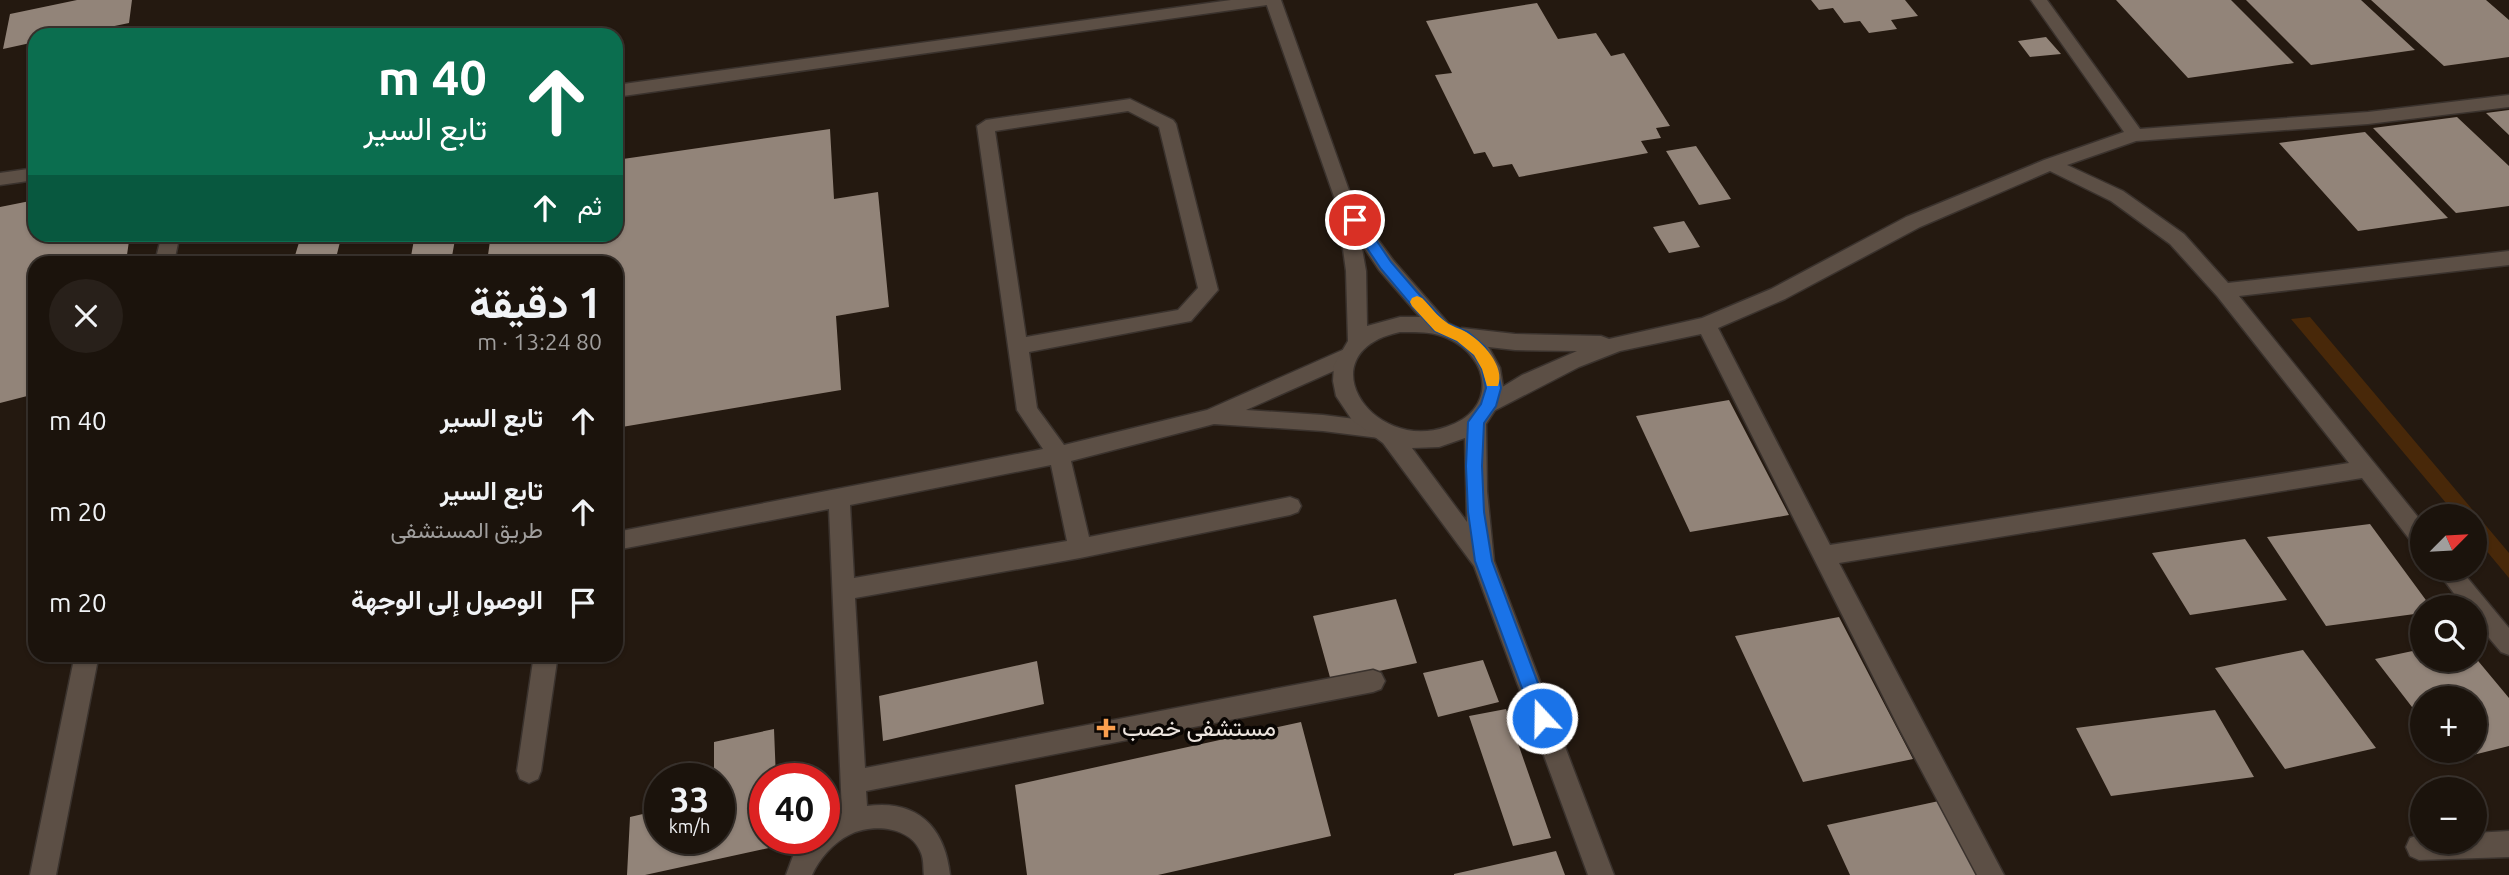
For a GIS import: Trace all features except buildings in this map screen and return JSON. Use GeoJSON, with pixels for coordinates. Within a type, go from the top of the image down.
{"type":"FeatureCollection","features":[{"type":"Feature","properties":{"kind":"street"},"geometry":{"type":"LineString","coordinates":[[623,90],[1267,0]]}},
{"type":"Feature","properties":{"kind":"street"},"geometry":{"type":"LineString","coordinates":[[1273,0],[1346,205],[1356,271],[1353,349],[1343,372],[1347,396],[1362,418],[1383,431],[1483,561]]}},
{"type":"Feature","properties":{"kind":"street"},"geometry":{"type":"LineString","coordinates":[[2039,0],[2135,135]]}},
{"type":"Feature","properties":{"kind":"street"},"geometry":{"type":"LineString","coordinates":[[1211,417],[1301,421],[1383,431],[1411,440],[1436,439],[1458,433],[1540,376],[1618,344],[1706,325],[1778,295],[1913,222],[2050,164],[2135,135],[2368,118],[2509,101]]}},
{"type":"Feature","properties":{"kind":"street"},"geometry":{"type":"LineString","coordinates":[[1016,347],[1184,316],[1208,290],[1167,124],[1130,105],[986,125],[1016,347],[1027,410],[1059,455],[1080,548]]}},
{"type":"Feature","properties":{"kind":"street"},"geometry":{"type":"LineString","coordinates":[[2050,164],[2117,196],[2177,239],[2224,291],[2410,523]]}},
{"type":"Feature","properties":{"kind":"street"},"geometry":{"type":"LineString","coordinates":[[0,179],[28,175]]}},
{"type":"Feature","properties":{"kind":"street"},"geometry":{"type":"LineString","coordinates":[[1346,205],[1386,265],[1440,327]]}},
{"type":"Feature","properties":{"kind":"street"},"geometry":{"type":"LineString","coordinates":[[2224,291],[2509,258]]}},
{"type":"Feature","properties":{"kind":"street"},"geometry":{"type":"LineString","coordinates":[[623,540],[1059,455],[1211,417],[1353,349],[1374,330],[1395,324],[1418,323],[1440,327],[1462,337],[1479,351],[1490,368],[1493,388],[1482,414],[1474,466],[1476,512],[1483,561],[1601,875]]}},
{"type":"Feature","properties":{"kind":"street"},"geometry":{"type":"LineString","coordinates":[[1706,325],[1991,875]]}},
{"type":"Feature","properties":{"kind":"street"},"geometry":{"type":"LineString","coordinates":[[1462,337],[1515,342],[1618,344]]}},
{"type":"Feature","properties":{"kind":"street"},"geometry":{"type":"LineString","coordinates":[[1824,555],[2366,469]]}},
{"type":"Feature","properties":{"kind":"street"},"geometry":{"type":"LineString","coordinates":[[839,497],[855,818]]}},
{"type":"Feature","properties":{"kind":"street"},"geometry":{"type":"LineString","coordinates":[[845,590],[1080,548],[1290,506]]}},
{"type":"Feature","properties":{"kind":"street"},"geometry":{"type":"LineString","coordinates":[[2457,581],[2509,645]]}},
{"type":"Feature","properties":{"kind":"street"},"geometry":{"type":"LineString","coordinates":[[43,875],[85,662]]}},
{"type":"Feature","properties":{"kind":"street"},"geometry":{"type":"LineString","coordinates":[[529,771],[545,662]]}},
{"type":"Feature","properties":{"kind":"street"},"geometry":{"type":"LineString","coordinates":[[854,782],[1373,681]]}},
{"type":"Feature","properties":{"kind":"street"},"geometry":{"type":"LineString","coordinates":[[840,825],[855,818],[879,814],[900,818],[918,829],[931,846],[937,875]]}},
{"type":"Feature","properties":{"kind":"street"},"geometry":{"type":"LineString","coordinates":[[2487,845],[2509,844]]}},
{"type":"Feature","properties":{"kind":"street"},"geometry":{"type":"LineString","coordinates":[[799,875],[810,854]]}},
{"type":"Feature","properties":{"kind":"shaded area"},"geometry":{"type":"Polygon","coordinates":[[[2310,317],[2468,504],[2447,504],[2291,319],[2310,317]]]}},
{"type":"Feature","properties":{"kind":"shaded area"},"geometry":{"type":"Polygon","coordinates":[[[2487,527],[2509,553],[2509,578],[2487,551],[2487,527]]]}},
{"type":"Feature","properties":{"kind":"slow traffic"},"geometry":{"type":"LineString","coordinates":[[1417,302],[1440,327],[1462,337],[1479,351],[1490,368],[1492,381]]}},
{"type":"Feature","properties":{"kind":"place","name":"مستشفى خصب"},"geometry":{"type":"Point","coordinates":[1106,728]}},
{"type":"Feature","properties":{"kind":"route"},"geometry":{"type":"LineString","coordinates":[[1355,220],[1386,265],[1440,327],[1462,337],[1479,351],[1490,368],[1493,388],[1488,406],[1476,422],[1474,466],[1476,512],[1483,561],[1542,718]]}}]}
